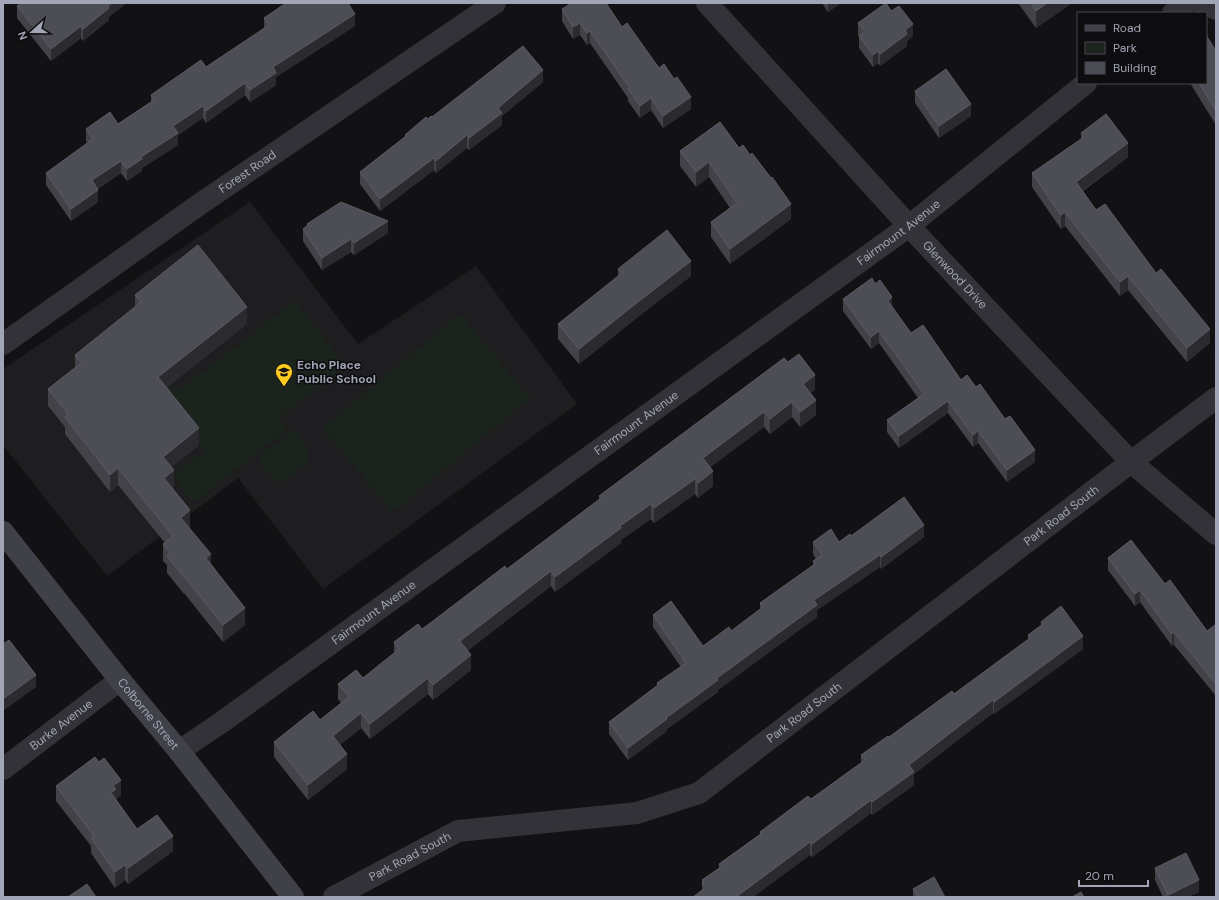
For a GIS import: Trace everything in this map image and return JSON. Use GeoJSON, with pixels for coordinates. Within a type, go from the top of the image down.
{"type":"FeatureCollection","features":[{"type":"Feature","properties":{"kind":"main road","name":"Colborne Street"},"geometry":{"type":"LineString","coordinates":[[3,532],[120,680],[179,751],[293,897]]}},
{"type":"Feature","properties":{"kind":"street","name":"Forest Road"},"geometry":{"type":"LineString","coordinates":[[3,344],[200,204],[495,3]]}},
{"type":"Feature","properties":{"kind":"street","name":"Glenwood Drive"},"geometry":{"type":"LineString","coordinates":[[707,3],[909,226],[1130,462],[1216,534]]}},
{"type":"Feature","properties":{"kind":"street"},"geometry":{"type":"LineString","coordinates":[[1174,12],[1186,3]]}},
{"type":"Feature","properties":{"kind":"street"},"geometry":{"type":"LineString","coordinates":[[1202,3],[1216,9]]}},
{"type":"Feature","properties":{"kind":"street","name":"Fairmount Avenue"},"geometry":{"type":"LineString","coordinates":[[179,751],[222,722],[909,226],[1085,84]]}},
{"type":"Feature","properties":{"kind":"street","name":"Park Road South"},"geometry":{"type":"LineString","coordinates":[[334,897],[458,831],[637,813],[699,793],[1130,462],[1216,398]]}},
{"type":"Feature","properties":{"kind":"street","name":"Burke Avenue"},"geometry":{"type":"LineString","coordinates":[[3,769],[120,680]]}},
{"type":"Feature","properties":{"kind":"shaded area","name":"Echo Place Public School"},"geometry":{"type":"Polygon","coordinates":[[[250,202],[358,344],[476,266],[577,404],[323,589],[238,478],[107,576],[3,445],[3,369],[250,202]]]}},
{"type":"Feature","properties":{"kind":"green space"},"geometry":{"type":"Polygon","coordinates":[[[295,301],[346,366],[279,418],[288,429],[193,503],[172,476],[206,450],[154,382],[163,375],[177,392],[295,301]]]}},
{"type":"Feature","properties":{"kind":"green space"},"geometry":{"type":"Polygon","coordinates":[[[460,314],[530,398],[393,512],[323,428],[460,314]]]}},
{"type":"Feature","properties":{"kind":"green space"},"geometry":{"type":"Polygon","coordinates":[[[294,430],[307,448],[307,464],[280,485],[257,458],[294,430]]]}},
{"type":"Feature","properties":{"kind":"building"},"geometry":{"type":"Polygon","coordinates":[[[21,3],[112,3],[108,6],[109,8],[83,29],[81,26],[51,49],[17,6],[21,3]]]}},
{"type":"Feature","properties":{"kind":"building"},"geometry":{"type":"Polygon","coordinates":[[[286,3],[348,3],[355,14],[273,67],[276,73],[250,90],[245,83],[206,111],[203,106],[173,126],[178,133],[141,157],[142,159],[127,169],[121,161],[92,180],[98,190],[71,209],[46,173],[93,139],[86,129],[110,112],[118,124],[154,100],[151,95],[201,60],[206,67],[269,25],[264,18],[286,3]]]}},
{"type":"Feature","properties":{"kind":"building"},"geometry":{"type":"Polygon","coordinates":[[[572,3],[606,3],[622,27],[627,23],[659,68],[664,64],[674,79],[677,77],[691,97],[663,116],[651,98],[640,106],[628,89],[630,88],[590,31],[587,33],[580,23],[573,27],[562,9],[572,3]]]}},
{"type":"Feature","properties":{"kind":"building"},"geometry":{"type":"Polygon","coordinates":[[[886,3],[891,11],[899,6],[913,24],[905,30],[907,34],[880,54],[878,51],[873,55],[859,36],[865,32],[858,23],[886,3]]]}},
{"type":"Feature","properties":{"kind":"building"},"geometry":{"type":"Polygon","coordinates":[[[1031,3],[1047,3],[1036,11],[1031,3]]]}},
{"type":"Feature","properties":{"kind":"building"},"geometry":{"type":"Polygon","coordinates":[[[1207,37],[1216,51],[1216,111],[1200,84],[1207,84],[1207,37]]]}},
{"type":"Feature","properties":{"kind":"building"},"geometry":{"type":"Polygon","coordinates":[[[523,46],[543,70],[498,108],[502,113],[469,138],[467,135],[436,161],[434,158],[380,199],[360,172],[406,136],[405,135],[426,117],[428,119],[431,116],[432,117],[523,46]]]}},
{"type":"Feature","properties":{"kind":"building"},"geometry":{"type":"Polygon","coordinates":[[[946,69],[971,104],[939,126],[915,91],[946,69]]]}},
{"type":"Feature","properties":{"kind":"building"},"geometry":{"type":"Polygon","coordinates":[[[1106,114],[1128,143],[1076,182],[1096,210],[1105,204],[1156,273],[1161,269],[1210,329],[1187,348],[1128,276],[1120,282],[1065,212],[1061,215],[1032,173],[1084,137],[1081,133],[1106,114]]]}},
{"type":"Feature","properties":{"kind":"building"},"geometry":{"type":"Polygon","coordinates":[[[720,122],[739,148],[743,145],[750,155],[752,153],[771,178],[772,177],[791,204],[730,249],[711,222],[737,203],[709,162],[696,172],[680,151],[720,122]]]}},
{"type":"Feature","properties":{"kind":"building"},"geometry":{"type":"Polygon","coordinates":[[[341,202],[388,221],[354,243],[351,239],[322,258],[303,229],[308,225],[307,224],[341,202]]]}},
{"type":"Feature","properties":{"kind":"building"},"geometry":{"type":"Polygon","coordinates":[[[667,230],[691,261],[579,349],[558,324],[622,273],[618,269],[667,230]]]}},
{"type":"Feature","properties":{"kind":"building"},"geometry":{"type":"Polygon","coordinates":[[[198,245],[247,307],[158,377],[199,428],[163,457],[174,470],[164,478],[190,510],[181,518],[211,554],[206,558],[245,608],[223,625],[167,556],[170,553],[163,544],[173,536],[118,468],[110,475],[65,417],[68,414],[48,389],[81,363],[75,355],[141,302],[135,295],[198,245]]]}},
{"type":"Feature","properties":{"kind":"building"},"geometry":{"type":"Polygon","coordinates":[[[872,278],[875,284],[880,280],[892,297],[888,301],[911,333],[923,325],[961,380],[967,375],[976,387],[980,384],[1005,419],[1010,416],[1035,450],[1007,470],[978,431],[973,435],[948,401],[899,436],[887,420],[924,394],[879,331],[871,337],[843,299],[872,278]]]}},
{"type":"Feature","properties":{"kind":"building"},"geometry":{"type":"Polygon","coordinates":[[[799,354],[815,375],[803,384],[816,400],[800,412],[792,402],[770,419],[764,412],[703,458],[713,471],[698,483],[695,479],[654,508],[651,504],[620,526],[621,528],[555,577],[551,571],[460,641],[471,655],[433,685],[428,678],[370,724],[361,713],[333,736],[347,754],[308,785],[274,742],[313,711],[320,720],[349,697],[338,684],[356,670],[363,678],[399,649],[394,642],[418,624],[422,629],[505,566],[507,569],[601,498],[599,496],[784,358],[788,362],[799,354]]]}},
{"type":"Feature","properties":{"kind":"building"},"geometry":{"type":"Polygon","coordinates":[[[904,497],[924,525],[881,557],[880,555],[814,600],[817,605],[717,678],[718,680],[628,748],[609,722],[658,685],[657,683],[686,663],[653,615],[671,601],[703,646],[729,627],[731,631],[763,607],[760,603],[815,564],[813,561],[822,555],[813,542],[831,529],[839,542],[850,534],[851,536],[904,497]]]}},
{"type":"Feature","properties":{"kind":"building"},"geometry":{"type":"Polygon","coordinates":[[[1131,540],[1165,584],[1170,580],[1207,631],[1215,625],[1216,626],[1216,684],[1174,632],[1172,634],[1140,590],[1135,594],[1108,558],[1131,540]]]}},
{"type":"Feature","properties":{"kind":"building"},"geometry":{"type":"Polygon","coordinates":[[[1061,606],[1083,636],[994,702],[993,700],[909,765],[914,772],[872,802],[871,800],[812,844],[810,842],[736,897],[693,897],[705,888],[702,884],[704,882],[702,880],[721,867],[719,864],[761,834],[760,832],[808,796],[811,799],[865,760],[861,755],[888,736],[889,737],[952,691],[954,694],[1030,638],[1028,635],[1043,624],[1041,622],[1061,606]]]}},
{"type":"Feature","properties":{"kind":"building"},"geometry":{"type":"Polygon","coordinates":[[[9,640],[36,675],[3,699],[3,644],[9,640]]]}},
{"type":"Feature","properties":{"kind":"building"},"geometry":{"type":"Polygon","coordinates":[[[95,757],[99,762],[104,758],[121,780],[113,786],[116,789],[111,793],[137,829],[157,815],[173,836],[128,868],[125,865],[115,872],[91,838],[94,836],[56,786],[95,757]]]}},
{"type":"Feature","properties":{"kind":"building"},"geometry":{"type":"Polygon","coordinates":[[[1186,853],[1199,880],[1168,895],[1155,868],[1186,853]]]}},
{"type":"Feature","properties":{"kind":"building"},"geometry":{"type":"Polygon","coordinates":[[[934,877],[945,897],[918,897],[913,889],[934,877]]]}},
{"type":"Feature","properties":{"kind":"building"},"geometry":{"type":"Polygon","coordinates":[[[87,884],[96,897],[68,897],[87,884]]]}},
{"type":"Feature","properties":{"kind":"building"},"geometry":{"type":"Polygon","coordinates":[[[1081,892],[1084,897],[1072,897],[1081,892]]]}},
{"type":"Feature","properties":{"kind":"place","name":"Echo Place Public School"},"geometry":{"type":"Point","coordinates":[284,387]}}]}
